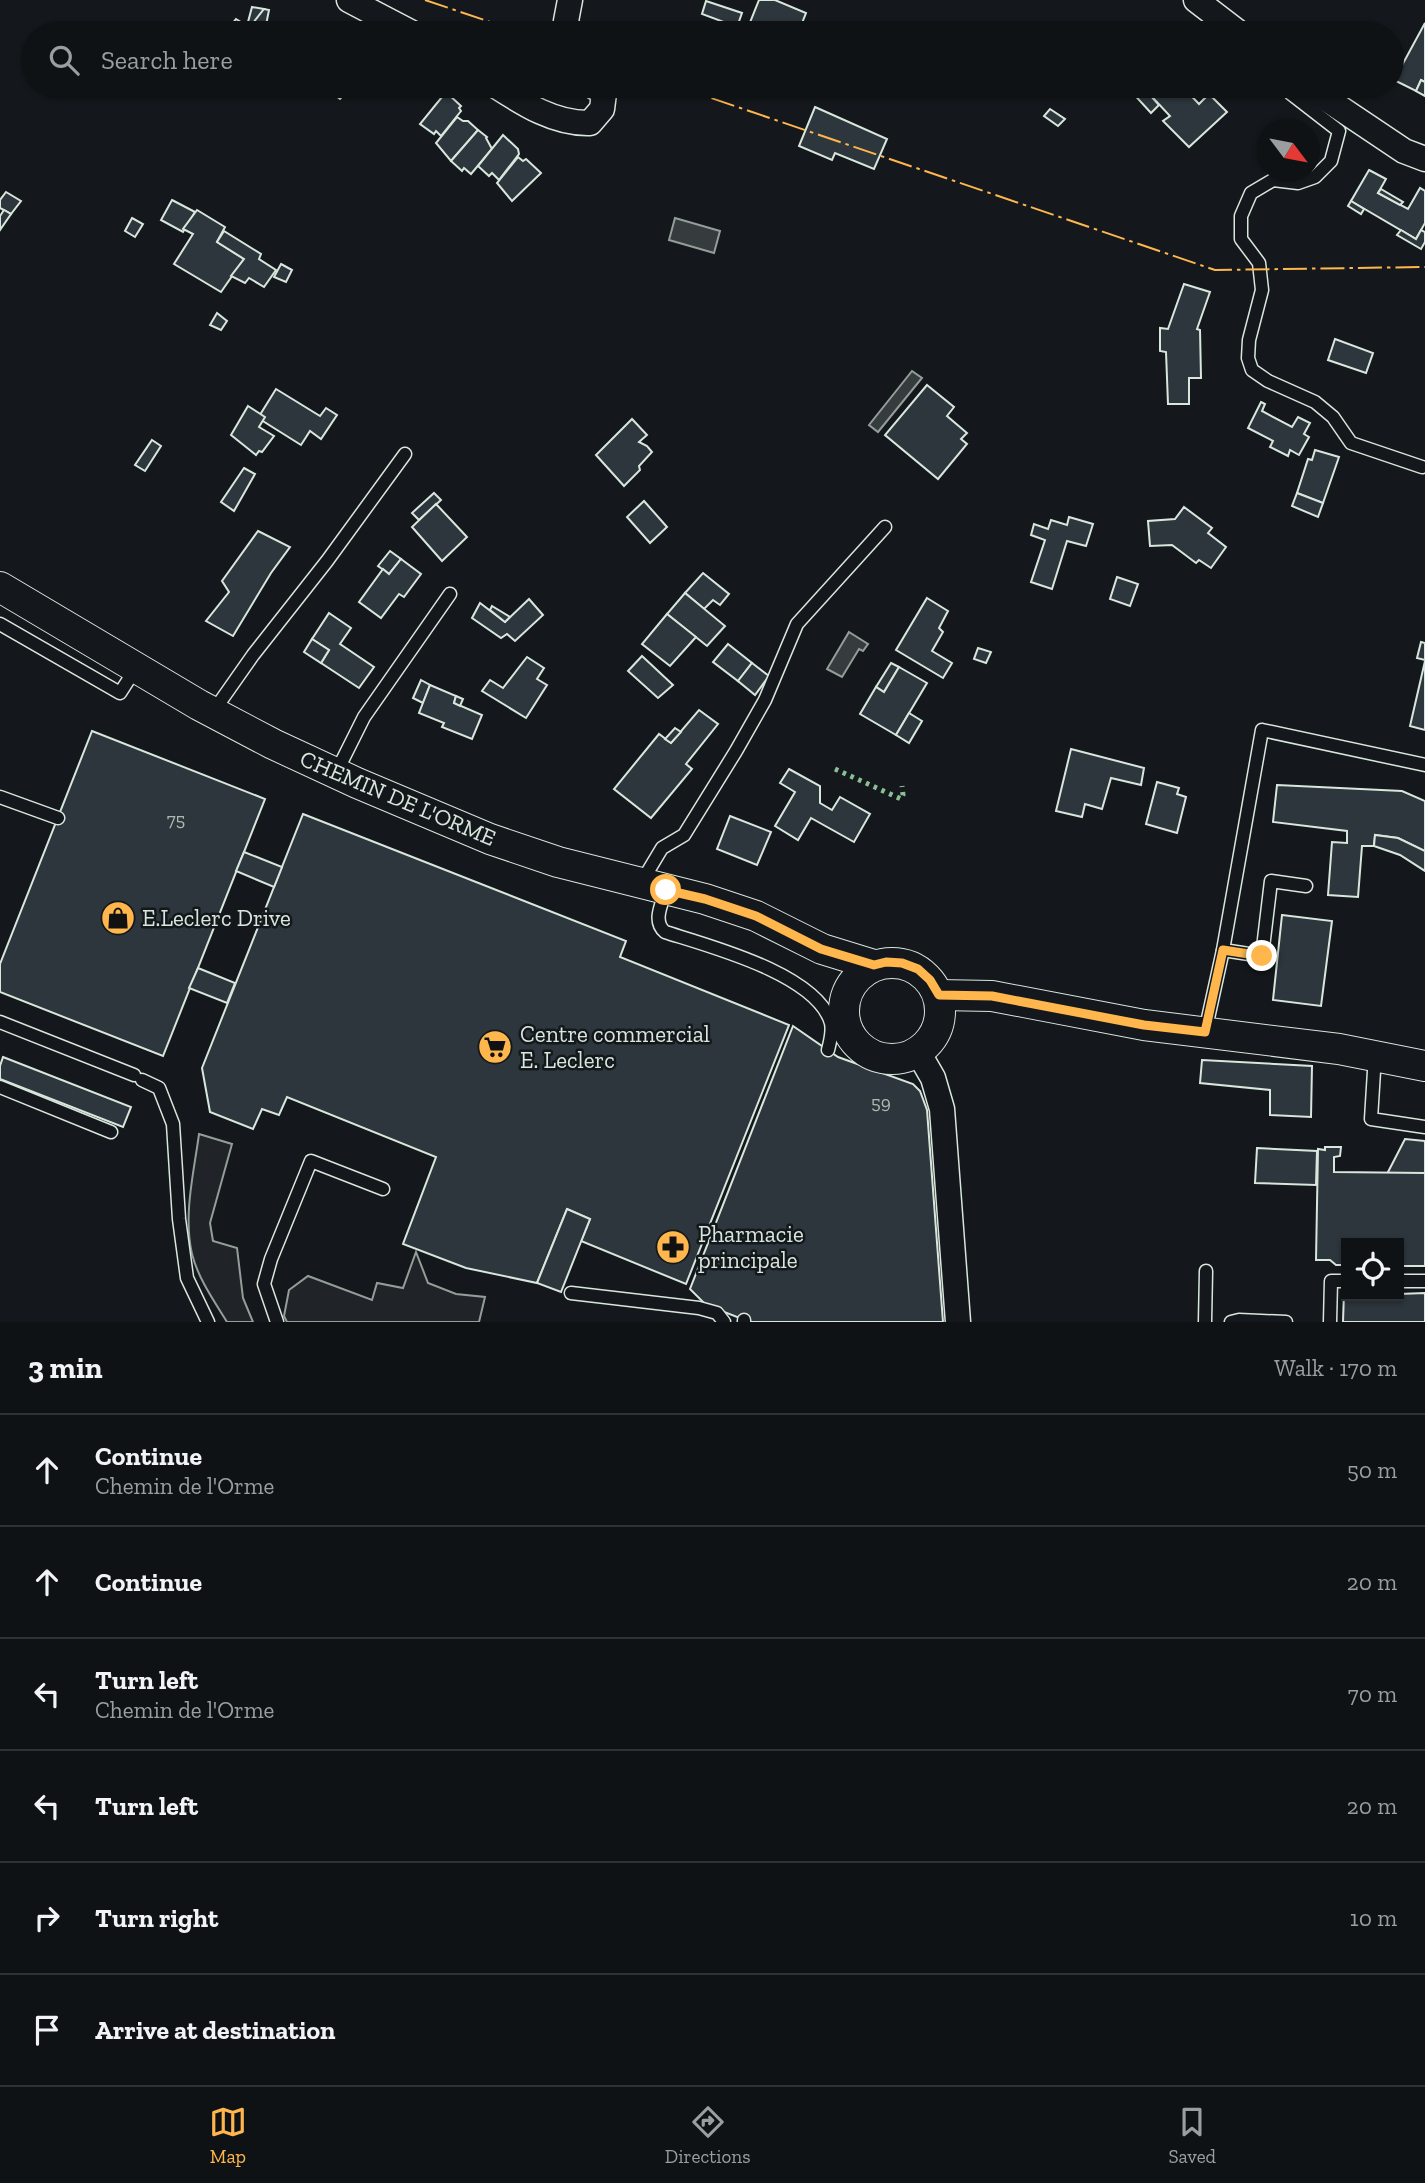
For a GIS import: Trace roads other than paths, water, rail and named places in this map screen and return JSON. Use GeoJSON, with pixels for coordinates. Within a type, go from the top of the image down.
{"type":"FeatureCollection","features":[{"type":"Feature","properties":{"kind":"street"},"geometry":{"type":"LineString","coordinates":[[349,0],[389,21]]}},
{"type":"Feature","properties":{"kind":"street"},"geometry":{"type":"LineString","coordinates":[[566,21],[570,0]]}},
{"type":"Feature","properties":{"kind":"street"},"geometry":{"type":"LineString","coordinates":[[1196,0],[1223,21]]}},
{"type":"Feature","properties":{"kind":"street"},"geometry":{"type":"LineString","coordinates":[[515,98],[572,123],[590,123],[602,109],[603,98]]}},
{"type":"Feature","properties":{"kind":"street"},"geometry":{"type":"LineString","coordinates":[[1325,98],[1404,150],[1425,159]]}},
{"type":"Feature","properties":{"kind":"street","name":"CHEMIN DE L'ORME"},"geometry":{"type":"LineString","coordinates":[[5,593],[213,712],[336,774],[490,839],[558,862],[705,899],[756,916],[821,949],[874,965]]}},
{"type":"Feature","properties":{"kind":"street","name":"CHEMIN DE L'ORME"},"geometry":{"type":"LineString","coordinates":[[821,949],[849,989]]}},
{"type":"Feature","properties":{"kind":"street"},"geometry":{"type":"LineString","coordinates":[[886,962],[902,963],[918,969],[930,980],[939,995],[941,1011],[938,1027],[930,1041],[918,1052],[904,1058],[888,1059],[859,1047],[849,1035],[844,1020],[844,1004],[849,989],[859,975],[874,965],[886,962]]}},
{"type":"Feature","properties":{"kind":"street"},"geometry":{"type":"LineString","coordinates":[[939,995],[992,996],[1144,1025],[1375,1055],[1425,1066]]}},
{"type":"Feature","properties":{"kind":"street"},"geometry":{"type":"LineString","coordinates":[[918,1052],[933,1078],[942,1109],[958,1322]]}},
{"type":"Feature","properties":{"kind":"lane"},"geometry":{"type":"LineString","coordinates":[[1296,98],[1339,131],[1331,161],[1315,177],[1298,183],[1273,180],[1251,193],[1241,216],[1241,239],[1259,263],[1262,290],[1249,340],[1248,358],[1252,370],[1268,381],[1315,402],[1333,417],[1351,443],[1422,467]]}},
{"type":"Feature","properties":{"kind":"lane"},"geometry":{"type":"LineString","coordinates":[[213,712],[405,454]]}},
{"type":"Feature","properties":{"kind":"lane"},"geometry":{"type":"LineString","coordinates":[[828,1050],[831,1024],[812,993],[735,954],[665,932],[658,920],[653,887],[663,848],[684,835],[736,751],[765,700],[797,624],[885,527]]}},
{"type":"Feature","properties":{"kind":"lane"},"geometry":{"type":"LineString","coordinates":[[336,774],[364,717],[450,594]]}},
{"type":"Feature","properties":{"kind":"lane"},"geometry":{"type":"LineString","coordinates":[[0,624],[120,693],[136,668]]}},
{"type":"Feature","properties":{"kind":"lane"},"geometry":{"type":"LineString","coordinates":[[1205,1032],[1223,950],[1262,730],[1425,765]]}},
{"type":"Feature","properties":{"kind":"lane"},"geometry":{"type":"LineString","coordinates":[[0,797],[58,818]]}},
{"type":"Feature","properties":{"kind":"lane"},"geometry":{"type":"LineString","coordinates":[[1223,950],[1262,956],[1271,881],[1306,886]]}},
{"type":"Feature","properties":{"kind":"lane"},"geometry":{"type":"LineString","coordinates":[[0,1022],[159,1088],[173,1124],[179,1219],[187,1278],[208,1322]]}},
{"type":"Feature","properties":{"kind":"lane"},"geometry":{"type":"LineString","coordinates":[[1375,1055],[1371,1119],[1425,1128]]}},
{"type":"Feature","properties":{"kind":"lane"},"geometry":{"type":"LineString","coordinates":[[0,1087],[111,1132]]}},
{"type":"Feature","properties":{"kind":"lane"},"geometry":{"type":"LineString","coordinates":[[277,1322],[264,1284],[271,1259],[311,1161],[383,1189]]}},
{"type":"Feature","properties":{"kind":"lane"},"geometry":{"type":"LineString","coordinates":[[1205,1322],[1206,1271]]}},
{"type":"Feature","properties":{"kind":"lane"},"geometry":{"type":"LineString","coordinates":[[1330,1322],[1331,1281],[1341,1281]]}},
{"type":"Feature","properties":{"kind":"lane"},"geometry":{"type":"LineString","coordinates":[[1404,1281],[1425,1281]]}},
{"type":"Feature","properties":{"kind":"lane"},"geometry":{"type":"LineString","coordinates":[[570,1293],[699,1308],[717,1313],[724,1322]]}},
{"type":"Feature","properties":{"kind":"lane"},"geometry":{"type":"LineString","coordinates":[[1231,1322],[1286,1322]]}},
{"type":"Feature","properties":{"kind":"place","name":"E.Leclerc Drive"},"geometry":{"type":"Point","coordinates":[118,918]}},
{"type":"Feature","properties":{"kind":"place","name":"Centre commercial E. Leclerc"},"geometry":{"type":"Point","coordinates":[495,1047]}},
{"type":"Feature","properties":{"kind":"place","name":"Pharmacie principale"},"geometry":{"type":"Point","coordinates":[673,1247]}}]}
